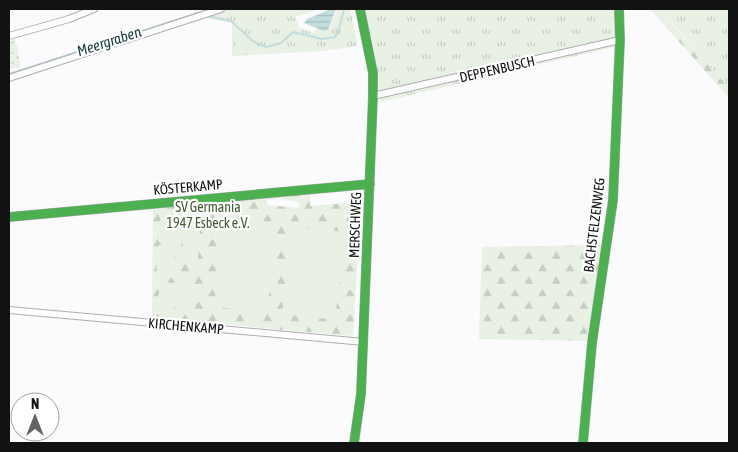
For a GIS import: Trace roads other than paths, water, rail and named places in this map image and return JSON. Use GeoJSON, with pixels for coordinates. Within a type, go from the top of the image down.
{"type":"FeatureCollection","features":[{"type":"Feature","properties":{"kind":"street"},"geometry":{"type":"LineString","coordinates":[[9,36],[69,19],[94,9]]}},
{"type":"Feature","properties":{"kind":"street"},"geometry":{"type":"LineString","coordinates":[[9,78],[221,9]]}},
{"type":"Feature","properties":{"kind":"street","name":"MERSCHWEG"},"geometry":{"type":"LineString","coordinates":[[354,443],[362,394],[373,96],[373,73],[360,9]]}},
{"type":"Feature","properties":{"kind":"street","name":"BACHSTELZENWEG"},"geometry":{"type":"LineString","coordinates":[[583,443],[592,344],[613,200],[620,40],[619,9]]}},
{"type":"Feature","properties":{"kind":"street","name":"DEPPENBUSCH"},"geometry":{"type":"LineString","coordinates":[[373,96],[620,40]]}},
{"type":"Feature","properties":{"kind":"street","name":"KÖSTERKAMP"},"geometry":{"type":"LineString","coordinates":[[9,216],[370,184]]}},
{"type":"Feature","properties":{"kind":"street","name":"KIRCHENKAMP"},"geometry":{"type":"LineString","coordinates":[[9,310],[364,342]]}},
{"type":"Feature","properties":{"kind":"water"},"geometry":{"type":"Polygon","coordinates":[[[331,9],[336,9],[328,30],[324,31],[304,23],[307,19],[331,9]]]}},
{"type":"Feature","properties":{"kind":"waterway","name":"Meergraben"},"geometry":{"type":"LineString","coordinates":[[9,74],[210,9]]}},
{"type":"Feature","properties":{"kind":"waterway"},"geometry":{"type":"LineString","coordinates":[[207,16],[231,21],[254,42],[266,47],[281,43],[293,32],[322,39],[335,37],[344,9]]}},
{"type":"Feature","properties":{"kind":"park label","name":"SV Germania 1947 Esbeck e.V."},"geometry":{"type":"Point","coordinates":[208,216]}}]}
